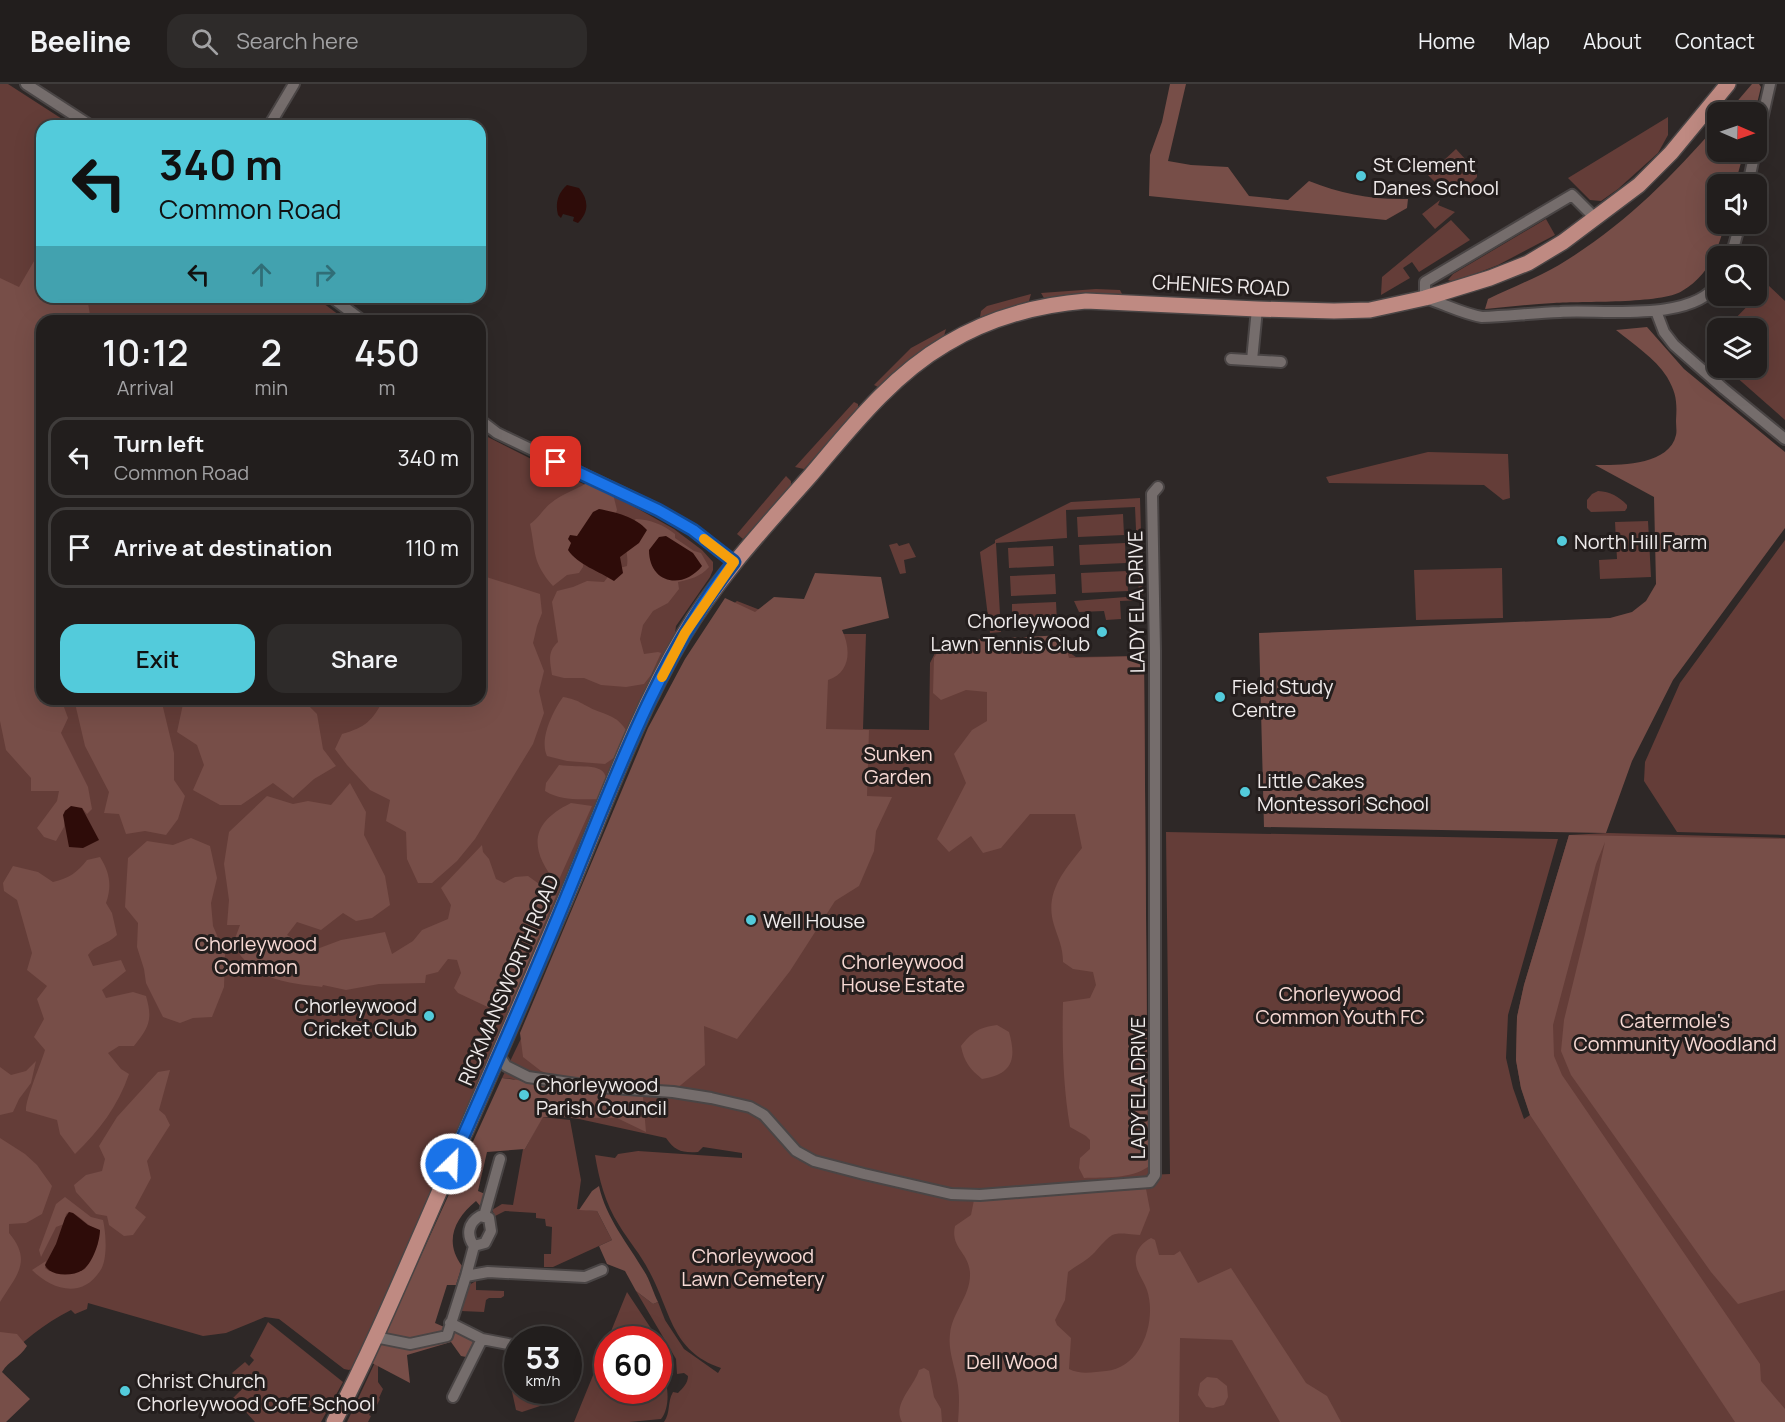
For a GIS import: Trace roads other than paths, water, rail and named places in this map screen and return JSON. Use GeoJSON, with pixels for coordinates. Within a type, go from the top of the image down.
{"type":"FeatureCollection","features":[{"type":"Feature","properties":{"kind":"main road","name":"CHENIES ROAD"},"geometry":{"type":"LineString","coordinates":[[734,562],[880,396],[917,364],[944,345],[975,328],[1020,311],[1059,303],[1086,301],[1257,309],[1370,310],[1425,298],[1490,278],[1528,263],[1563,242],[1639,185],[1671,153],[1728,84]]}},
{"type":"Feature","properties":{"kind":"main road","name":"RICKMANSWORTH ROAD"},"geometry":{"type":"LineString","coordinates":[[334,1422],[375,1338],[499,1055],[638,723],[685,633],[734,562]]}},
{"type":"Feature","properties":{"kind":"street"},"geometry":{"type":"LineString","coordinates":[[26,84],[82,120]]}},
{"type":"Feature","properties":{"kind":"street"},"geometry":{"type":"LineString","coordinates":[[273,120],[294,84]]}},
{"type":"Feature","properties":{"kind":"street"},"geometry":{"type":"LineString","coordinates":[[1766,102],[1770,84]]}},
{"type":"Feature","properties":{"kind":"street"},"geometry":{"type":"LineString","coordinates":[[1595,218],[1572,195],[1425,282],[1425,298],[1470,315],[1482,317],[1561,312],[1656,311],[1685,306],[1707,292]]}},
{"type":"Feature","properties":{"kind":"street"},"geometry":{"type":"LineString","coordinates":[[339,303],[355,315]]}},
{"type":"Feature","properties":{"kind":"street"},"geometry":{"type":"LineString","coordinates":[[1252,360],[1257,309]]}},
{"type":"Feature","properties":{"kind":"street"},"geometry":{"type":"LineString","coordinates":[[1656,311],[1664,332],[1674,345],[1785,439]]}},
{"type":"Feature","properties":{"kind":"street"},"geometry":{"type":"LineString","coordinates":[[1231,359],[1281,362]]}},
{"type":"Feature","properties":{"kind":"street"},"geometry":{"type":"LineString","coordinates":[[486,425],[497,434],[658,510],[693,530],[734,562]]}},
{"type":"Feature","properties":{"kind":"street","name":"LADY ELA DRIVE"},"geometry":{"type":"LineString","coordinates":[[499,1055],[506,1066],[528,1077],[597,1087],[674,1092],[750,1107],[764,1115],[796,1151],[814,1161],[944,1193],[980,1195],[1150,1182],[1155,1175],[1155,650],[1152,494],[1158,487]]}},
{"type":"Feature","properties":{"kind":"street"},"geometry":{"type":"LineString","coordinates":[[484,1216],[500,1159]]}},
{"type":"Feature","properties":{"kind":"street"},"geometry":{"type":"LineString","coordinates":[[375,1338],[410,1344],[447,1336],[474,1246],[469,1230],[474,1219],[480,1216],[489,1218],[491,1223],[489,1238],[484,1243],[474,1246]]}},
{"type":"Feature","properties":{"kind":"street"},"geometry":{"type":"LineString","coordinates":[[466,1276],[488,1272],[585,1277],[602,1270]]}},
{"type":"Feature","properties":{"kind":"street"},"geometry":{"type":"LineString","coordinates":[[450,1323],[482,1339],[504,1343]]}},
{"type":"Feature","properties":{"kind":"street"},"geometry":{"type":"LineString","coordinates":[[453,1397],[482,1339]]}},
{"type":"Feature","properties":{"kind":"place","name":"St Clement Danes School"},"geometry":{"type":"Point","coordinates":[1361,176]}},
{"type":"Feature","properties":{"kind":"place","name":"North Hill Farm"},"geometry":{"type":"Point","coordinates":[1562,541]}},
{"type":"Feature","properties":{"kind":"place","name":"Chorleywood Lawn Tennis Club"},"geometry":{"type":"Point","coordinates":[1102,632]}},
{"type":"Feature","properties":{"kind":"place","name":"Field Study Centre"},"geometry":{"type":"Point","coordinates":[1220,697]}},
{"type":"Feature","properties":{"kind":"place","name":"Little Cakes Montessori School"},"geometry":{"type":"Point","coordinates":[1245,792]}},
{"type":"Feature","properties":{"kind":"place","name":"Well House"},"geometry":{"type":"Point","coordinates":[751,920]}},
{"type":"Feature","properties":{"kind":"place","name":"Chorleywood Cricket Club"},"geometry":{"type":"Point","coordinates":[429,1016]}},
{"type":"Feature","properties":{"kind":"place","name":"Chorleywood Parish Council"},"geometry":{"type":"Point","coordinates":[524,1095]}},
{"type":"Feature","properties":{"kind":"place","name":"Christ Church Chorleywood CofE School"},"geometry":{"type":"Point","coordinates":[125,1391]}},
{"type":"Feature","properties":{"kind":"park label","name":"Sunken Garden"},"geometry":{"type":"Point","coordinates":[898,764]}},
{"type":"Feature","properties":{"kind":"park label","name":"Chorleywood Common"},"geometry":{"type":"Point","coordinates":[256,954]}},
{"type":"Feature","properties":{"kind":"park label","name":"Chorleywood House Estate"},"geometry":{"type":"Point","coordinates":[903,972]}},
{"type":"Feature","properties":{"kind":"park label","name":"Chorleywood Common Youth FC"},"geometry":{"type":"Point","coordinates":[1340,1004]}},
{"type":"Feature","properties":{"kind":"park label","name":"Catermole's Community Woodland"},"geometry":{"type":"Point","coordinates":[1675,1032]}},
{"type":"Feature","properties":{"kind":"park label","name":"Chorleywood Lawn Cemetery"},"geometry":{"type":"Point","coordinates":[753,1266]}},
{"type":"Feature","properties":{"kind":"park label","name":"Dell Wood"},"geometry":{"type":"Point","coordinates":[1012,1361]}}]}
